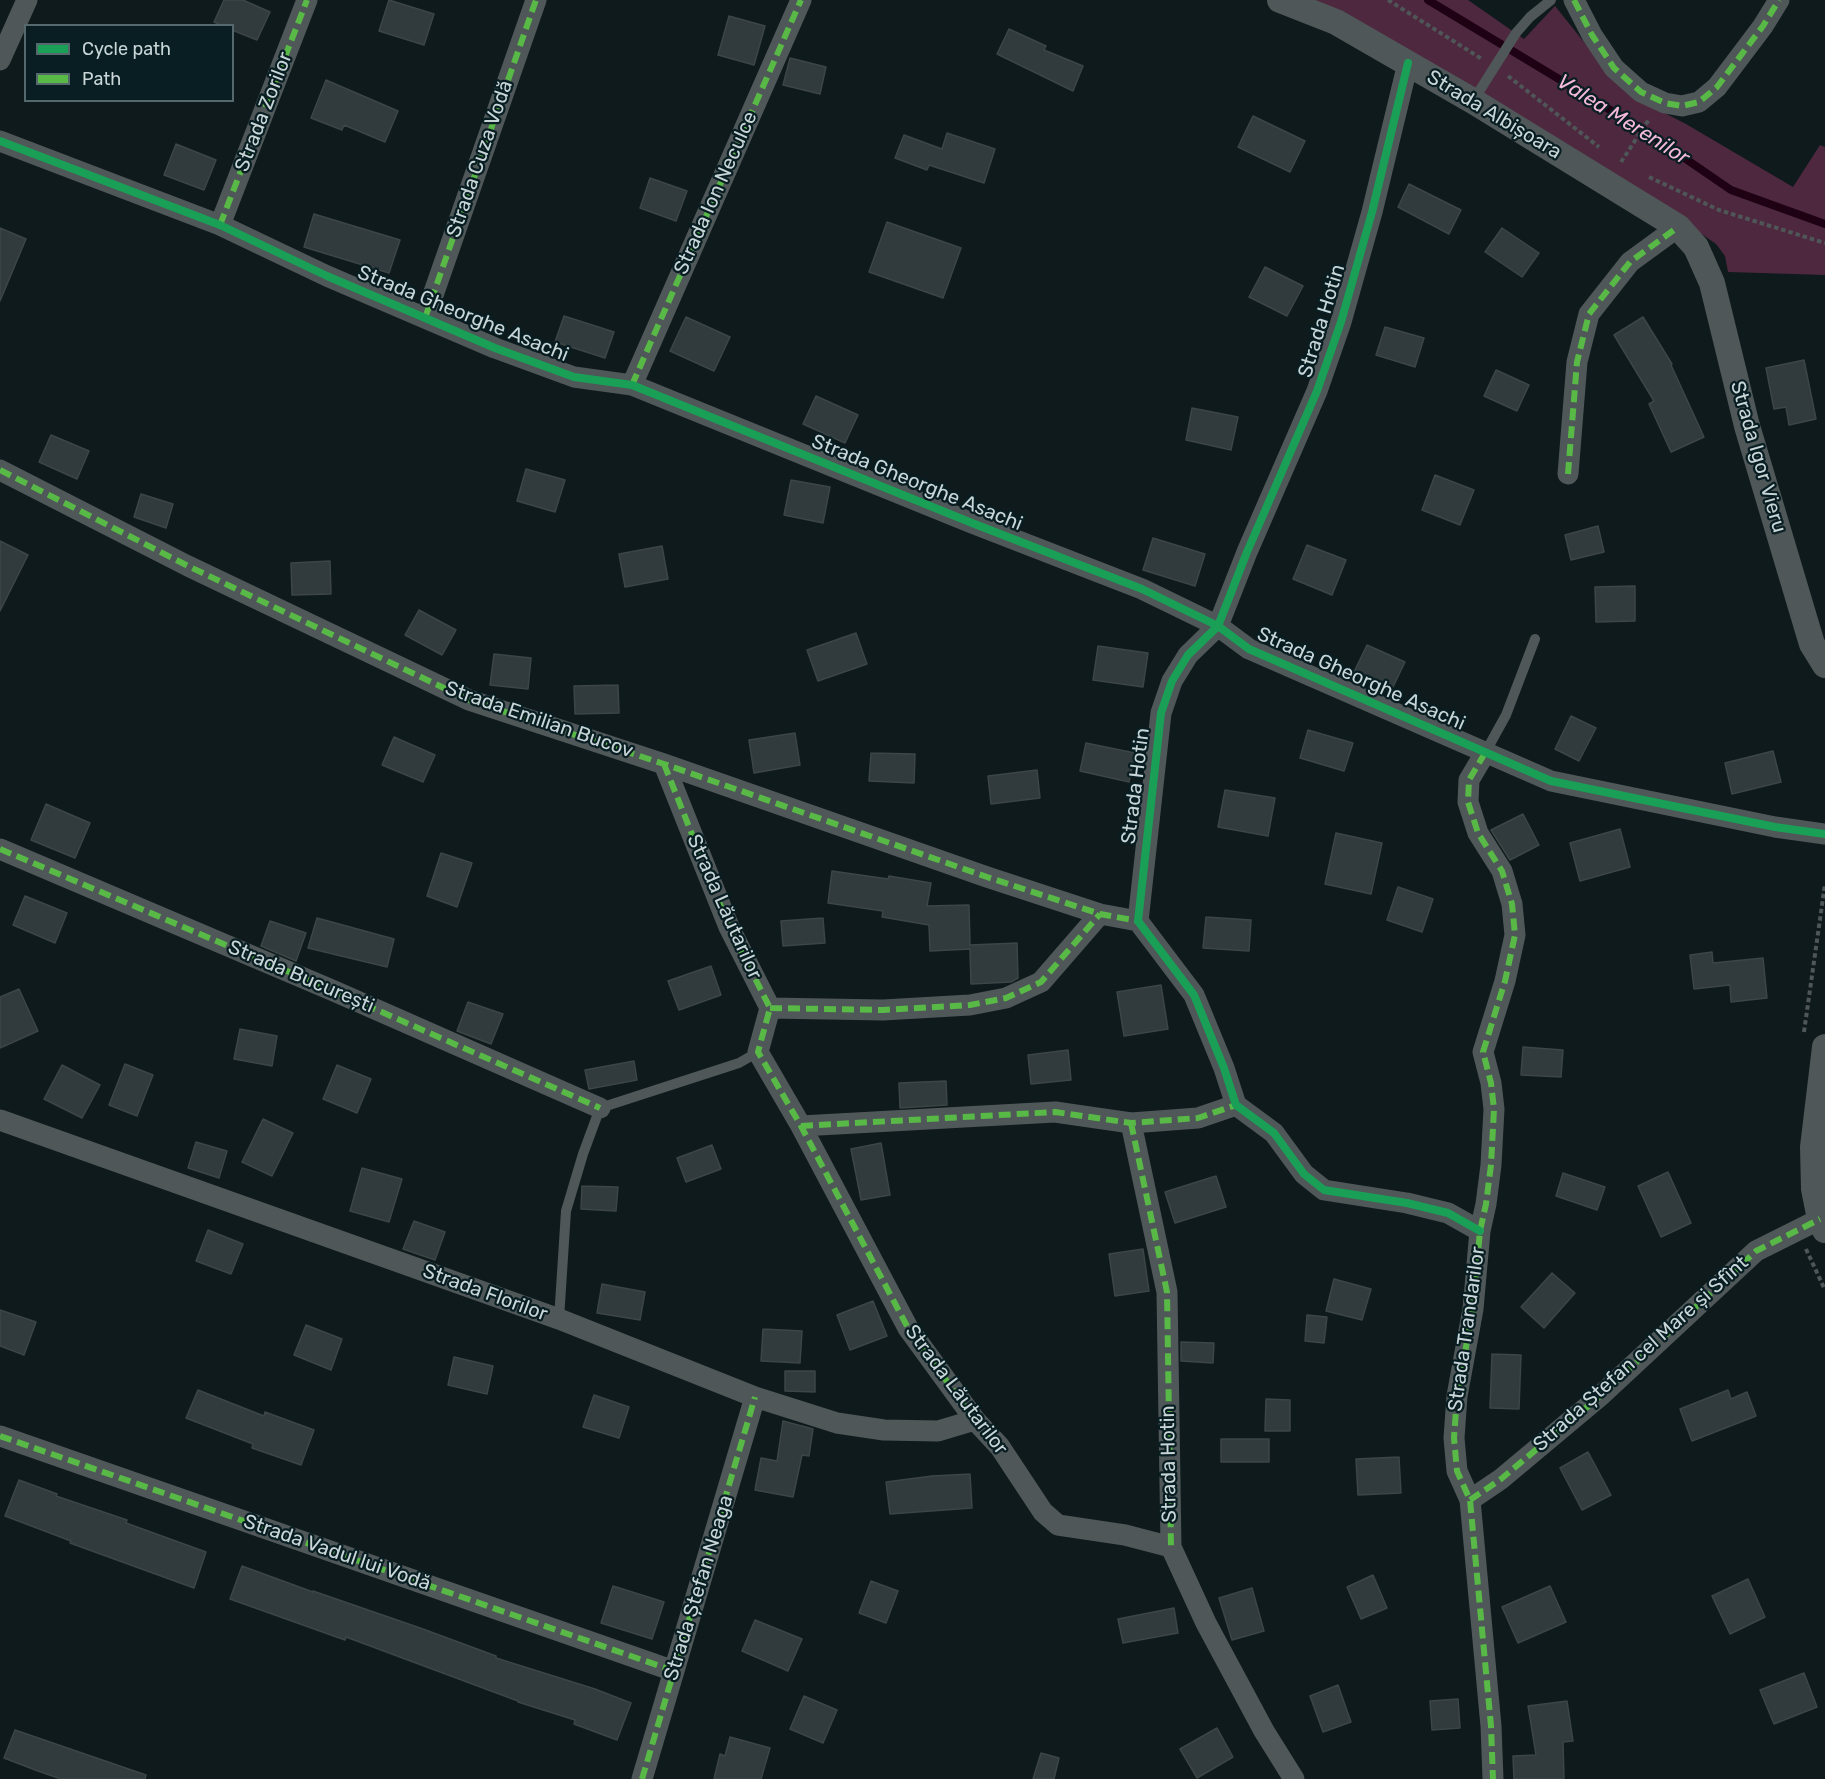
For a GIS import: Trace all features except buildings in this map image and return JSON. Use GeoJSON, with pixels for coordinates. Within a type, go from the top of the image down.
{"type":"FeatureCollection","features":[{"type":"Feature","properties":{"kind":"street"},"geometry":{"type":"LineString","coordinates":[[0,60],[27,0]]}},
{"type":"Feature","properties":{"kind":"street","name":"Strada Zorilor"},"geometry":{"type":"LineString","coordinates":[[220,225],[307,0]]}},
{"type":"Feature","properties":{"kind":"street","name":"Strada Cuza Vodă"},"geometry":{"type":"LineString","coordinates":[[425,318],[536,0]]}},
{"type":"Feature","properties":{"kind":"street","name":"Strada Ion Neculce"},"geometry":{"type":"LineString","coordinates":[[632,386],[801,0]]}},
{"type":"Feature","properties":{"kind":"street","name":"Strada Albișoara"},"geometry":{"type":"LineString","coordinates":[[1280,0],[1336,22],[1473,101],[1678,228],[1696,248]]}},
{"type":"Feature","properties":{"kind":"street"},"geometry":{"type":"LineString","coordinates":[[1574,0],[1592,35],[1614,68],[1641,92],[1665,103],[1682,106],[1699,102],[1717,87],[1763,26],[1779,0]]}},
{"type":"Feature","properties":{"kind":"street","name":"Strada Hotin"},"geometry":{"type":"LineString","coordinates":[[1138,921],[1161,713],[1173,681],[1188,655],[1218,626],[1247,552],[1317,391],[1338,332],[1372,212],[1408,63]]}},
{"type":"Feature","properties":{"kind":"street","name":"Strada Gheorghe Asachi"},"geometry":{"type":"LineString","coordinates":[[0,141],[220,225],[327,276],[495,348],[574,377],[632,386],[961,519],[1142,589],[1218,626],[1249,650],[1551,781],[1775,827],[1825,834]]}},
{"type":"Feature","properties":{"kind":"street"},"geometry":{"type":"LineString","coordinates":[[1568,474],[1577,362],[1589,314],[1630,262],[1678,228]]}},
{"type":"Feature","properties":{"kind":"street","name":"Strada Igor Vieru"},"geometry":{"type":"LineString","coordinates":[[1696,248],[1712,282],[1747,426],[1812,644],[1825,665]]}},
{"type":"Feature","properties":{"kind":"street","name":"Strada Emilian Bucov"},"geometry":{"type":"LineString","coordinates":[[0,470],[188,566],[469,700],[664,764],[987,877],[1100,914],[1138,921]]}},
{"type":"Feature","properties":{"kind":"street","name":"Strada Trandarilor"},"geometry":{"type":"LineString","coordinates":[[1485,753],[1468,780],[1468,802],[1478,833],[1502,871],[1512,904],[1515,935],[1505,981],[1483,1052],[1491,1083],[1494,1109],[1491,1165],[1480,1232],[1473,1309],[1457,1396],[1454,1438],[1457,1471],[1470,1500],[1494,1779]]}},
{"type":"Feature","properties":{"kind":"street","name":"Strada Lăutarilor"},"geometry":{"type":"LineString","coordinates":[[664,764],[729,927],[770,1008]]}},
{"type":"Feature","properties":{"kind":"street","name":"Strada București"},"geometry":{"type":"LineString","coordinates":[[0,849],[334,991],[600,1108]]}},
{"type":"Feature","properties":{"kind":"street"},"geometry":{"type":"LineString","coordinates":[[758,1052],[770,1008],[883,1010],[969,1005],[1006,998],[1041,982],[1100,914]]}},
{"type":"Feature","properties":{"kind":"street"},"geometry":{"type":"LineString","coordinates":[[1138,921],[1194,995],[1224,1068],[1236,1105],[1274,1133],[1304,1174],[1324,1190],[1407,1203],[1448,1213],[1480,1232]]}},
{"type":"Feature","properties":{"kind":"street","name":"Strada Ștefan cel Mare și Sfînt"},"geometry":{"type":"LineString","coordinates":[[1470,1500],[1501,1479],[1599,1397],[1756,1251],[1823,1225],[1814,1189],[1813,1147],[1825,1047]]}},
{"type":"Feature","properties":{"kind":"street","name":"Strada Lăutarilor"},"geometry":{"type":"LineString","coordinates":[[758,1052],[801,1126],[908,1328],[975,1420],[1000,1447],[1043,1512],[1058,1525],[1125,1534],[1171,1547]]}},
{"type":"Feature","properties":{"kind":"street"},"geometry":{"type":"LineString","coordinates":[[801,1126],[1055,1112],[1131,1123],[1198,1118],[1236,1105]]}},
{"type":"Feature","properties":{"kind":"street","name":"Strada Florilor"},"geometry":{"type":"LineString","coordinates":[[0,1120],[559,1319],[755,1397],[837,1423],[885,1430],[938,1431],[975,1420]]}},
{"type":"Feature","properties":{"kind":"street","name":"Strada Hotin"},"geometry":{"type":"LineString","coordinates":[[1131,1123],[1167,1292],[1171,1547],[1206,1623],[1264,1731],[1294,1779]]}},
{"type":"Feature","properties":{"kind":"street","name":"Strada Ștefan Neaga"},"geometry":{"type":"LineString","coordinates":[[642,1779],[755,1397]]}},
{"type":"Feature","properties":{"kind":"street","name":"Strada Vadul lui Vodă"},"geometry":{"type":"LineString","coordinates":[[0,1436],[674,1671]]}},
{"type":"Feature","properties":{"kind":"lane"},"geometry":{"type":"LineString","coordinates":[[1473,101],[1516,33],[1530,17],[1551,0]]}},
{"type":"Feature","properties":{"kind":"lane"},"geometry":{"type":"LineString","coordinates":[[1485,753],[1506,716],[1535,639]]}},
{"type":"Feature","properties":{"kind":"lane"},"geometry":{"type":"LineString","coordinates":[[559,1319],[566,1211],[600,1108],[739,1063],[758,1052]]}},
{"type":"Feature","properties":{"kind":"path"},"geometry":{"type":"LineString","coordinates":[[1388,0],[1497,65],[1603,149]]}},
{"type":"Feature","properties":{"kind":"path"},"geometry":{"type":"LineString","coordinates":[[1620,163],[1647,122]]}},
{"type":"Feature","properties":{"kind":"path"},"geometry":{"type":"LineString","coordinates":[[1611,156],[1625,166]]}},
{"type":"Feature","properties":{"kind":"path"},"geometry":{"type":"LineString","coordinates":[[1646,176],[1719,210],[1825,243]]}},
{"type":"Feature","properties":{"kind":"shaded area"},"geometry":{"type":"Polygon","coordinates":[[[1301,0],[1468,0],[1524,39],[1555,6],[1604,67],[1639,100],[1686,124],[1793,187],[1820,145],[1825,147],[1825,275],[1728,272],[1725,256],[1716,244],[1676,216],[1301,0]]]}},
{"type":"Feature","properties":{"kind":"waterway","name":"Valea Merenilor"},"geometry":{"type":"LineString","coordinates":[[1428,0],[1645,131],[1731,190],[1825,224]]}},
{"type":"Feature","properties":{"kind":"marked path"},"geometry":{"type":"LineString","coordinates":[[220,225],[307,0]]}},
{"type":"Feature","properties":{"kind":"marked path"},"geometry":{"type":"LineString","coordinates":[[425,318],[536,0]]}},
{"type":"Feature","properties":{"kind":"marked path"},"geometry":{"type":"LineString","coordinates":[[632,385],[801,0]]}},
{"type":"Feature","properties":{"kind":"marked path"},"geometry":{"type":"LineString","coordinates":[[1574,0],[1592,35],[1614,68],[1641,92],[1665,103],[1682,106],[1699,102],[1717,87],[1763,26],[1779,0]]}},
{"type":"Feature","properties":{"kind":"marked path"},"geometry":{"type":"LineString","coordinates":[[1568,474],[1577,362],[1589,314],[1630,262],[1678,227]]}},
{"type":"Feature","properties":{"kind":"marked path"},"geometry":{"type":"LineString","coordinates":[[0,470],[188,566],[469,700],[664,764],[987,877],[1100,914],[1138,921]]}},
{"type":"Feature","properties":{"kind":"marked path"},"geometry":{"type":"LineString","coordinates":[[1485,753],[1469,780],[1468,802],[1478,833],[1502,871],[1512,904],[1515,935],[1505,981],[1483,1052],[1491,1083],[1494,1109],[1491,1165],[1480,1231],[1473,1309],[1457,1396],[1454,1438],[1457,1471],[1470,1500],[1491,1726],[1493,1779]]}},
{"type":"Feature","properties":{"kind":"marked path"},"geometry":{"type":"LineString","coordinates":[[664,764],[729,927],[770,1008],[758,1052],[801,1126],[908,1328],[975,1420]]}},
{"type":"Feature","properties":{"kind":"marked path"},"geometry":{"type":"LineString","coordinates":[[0,849],[334,991],[600,1108]]}},
{"type":"Feature","properties":{"kind":"marked path"},"geometry":{"type":"LineString","coordinates":[[770,1008],[883,1010],[970,1005],[1006,998],[1041,982],[1100,914]]}},
{"type":"Feature","properties":{"kind":"marked path"},"geometry":{"type":"LineString","coordinates":[[801,1126],[1055,1112],[1131,1123],[1198,1118],[1236,1105]]}},
{"type":"Feature","properties":{"kind":"marked path"},"geometry":{"type":"LineString","coordinates":[[1131,1123],[1167,1292],[1171,1547]]}},
{"type":"Feature","properties":{"kind":"marked path"},"geometry":{"type":"LineString","coordinates":[[1470,1500],[1501,1479],[1599,1397],[1756,1251],[1820,1219]]}},
{"type":"Feature","properties":{"kind":"marked path"},"geometry":{"type":"LineString","coordinates":[[642,1779],[755,1397]]}},
{"type":"Feature","properties":{"kind":"marked path"},"geometry":{"type":"LineString","coordinates":[[0,1436],[674,1671]]}},
{"type":"Feature","properties":{"kind":"cycle path"},"geometry":{"type":"LineString","coordinates":[[1408,63],[1372,212],[1341,322],[1317,391],[1247,552],[1218,626],[1188,655],[1172,681],[1161,713],[1138,921],[1194,995],[1224,1068],[1236,1105],[1274,1133],[1304,1174],[1324,1190],[1407,1203],[1448,1213],[1480,1231]]}},
{"type":"Feature","properties":{"kind":"cycle path"},"geometry":{"type":"LineString","coordinates":[[0,141],[220,225],[327,276],[495,348],[574,377],[632,385],[972,523],[1142,589],[1218,626],[1249,649],[1551,781],[1775,827],[1825,834]]}}]}
